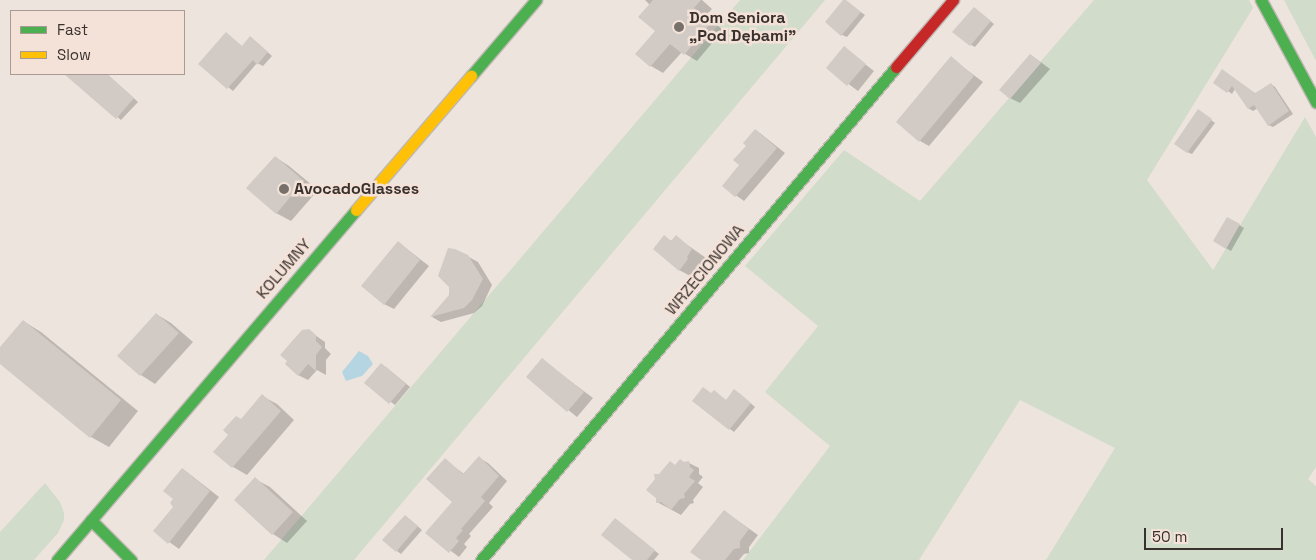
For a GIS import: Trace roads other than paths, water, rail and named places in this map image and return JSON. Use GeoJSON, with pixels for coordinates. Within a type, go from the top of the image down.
{"type":"FeatureCollection","features":[{"type":"Feature","properties":{"kind":"street","name":"KOLUMNY"},"geometry":{"type":"LineString","coordinates":[[57,560],[536,0]]}},
{"type":"Feature","properties":{"kind":"street","name":"WRZECIONOWA"},"geometry":{"type":"LineString","coordinates":[[481,560],[953,0]]}},
{"type":"Feature","properties":{"kind":"street"},"geometry":{"type":"LineString","coordinates":[[1261,0],[1316,102]]}},
{"type":"Feature","properties":{"kind":"street"},"geometry":{"type":"LineString","coordinates":[[91,520],[131,560]]}},
{"type":"Feature","properties":{"kind":"water"},"geometry":{"type":"Polygon","coordinates":[[[359,351],[368,356],[373,364],[362,376],[346,381],[342,372],[359,351]]]}},
{"type":"Feature","properties":{"kind":"place","name":"Dom Seniora „Pod Dębami”"},"geometry":{"type":"Point","coordinates":[679,27]}},
{"type":"Feature","properties":{"kind":"place","name":"AvocadoGlasses"},"geometry":{"type":"Point","coordinates":[284,189]}}]}
